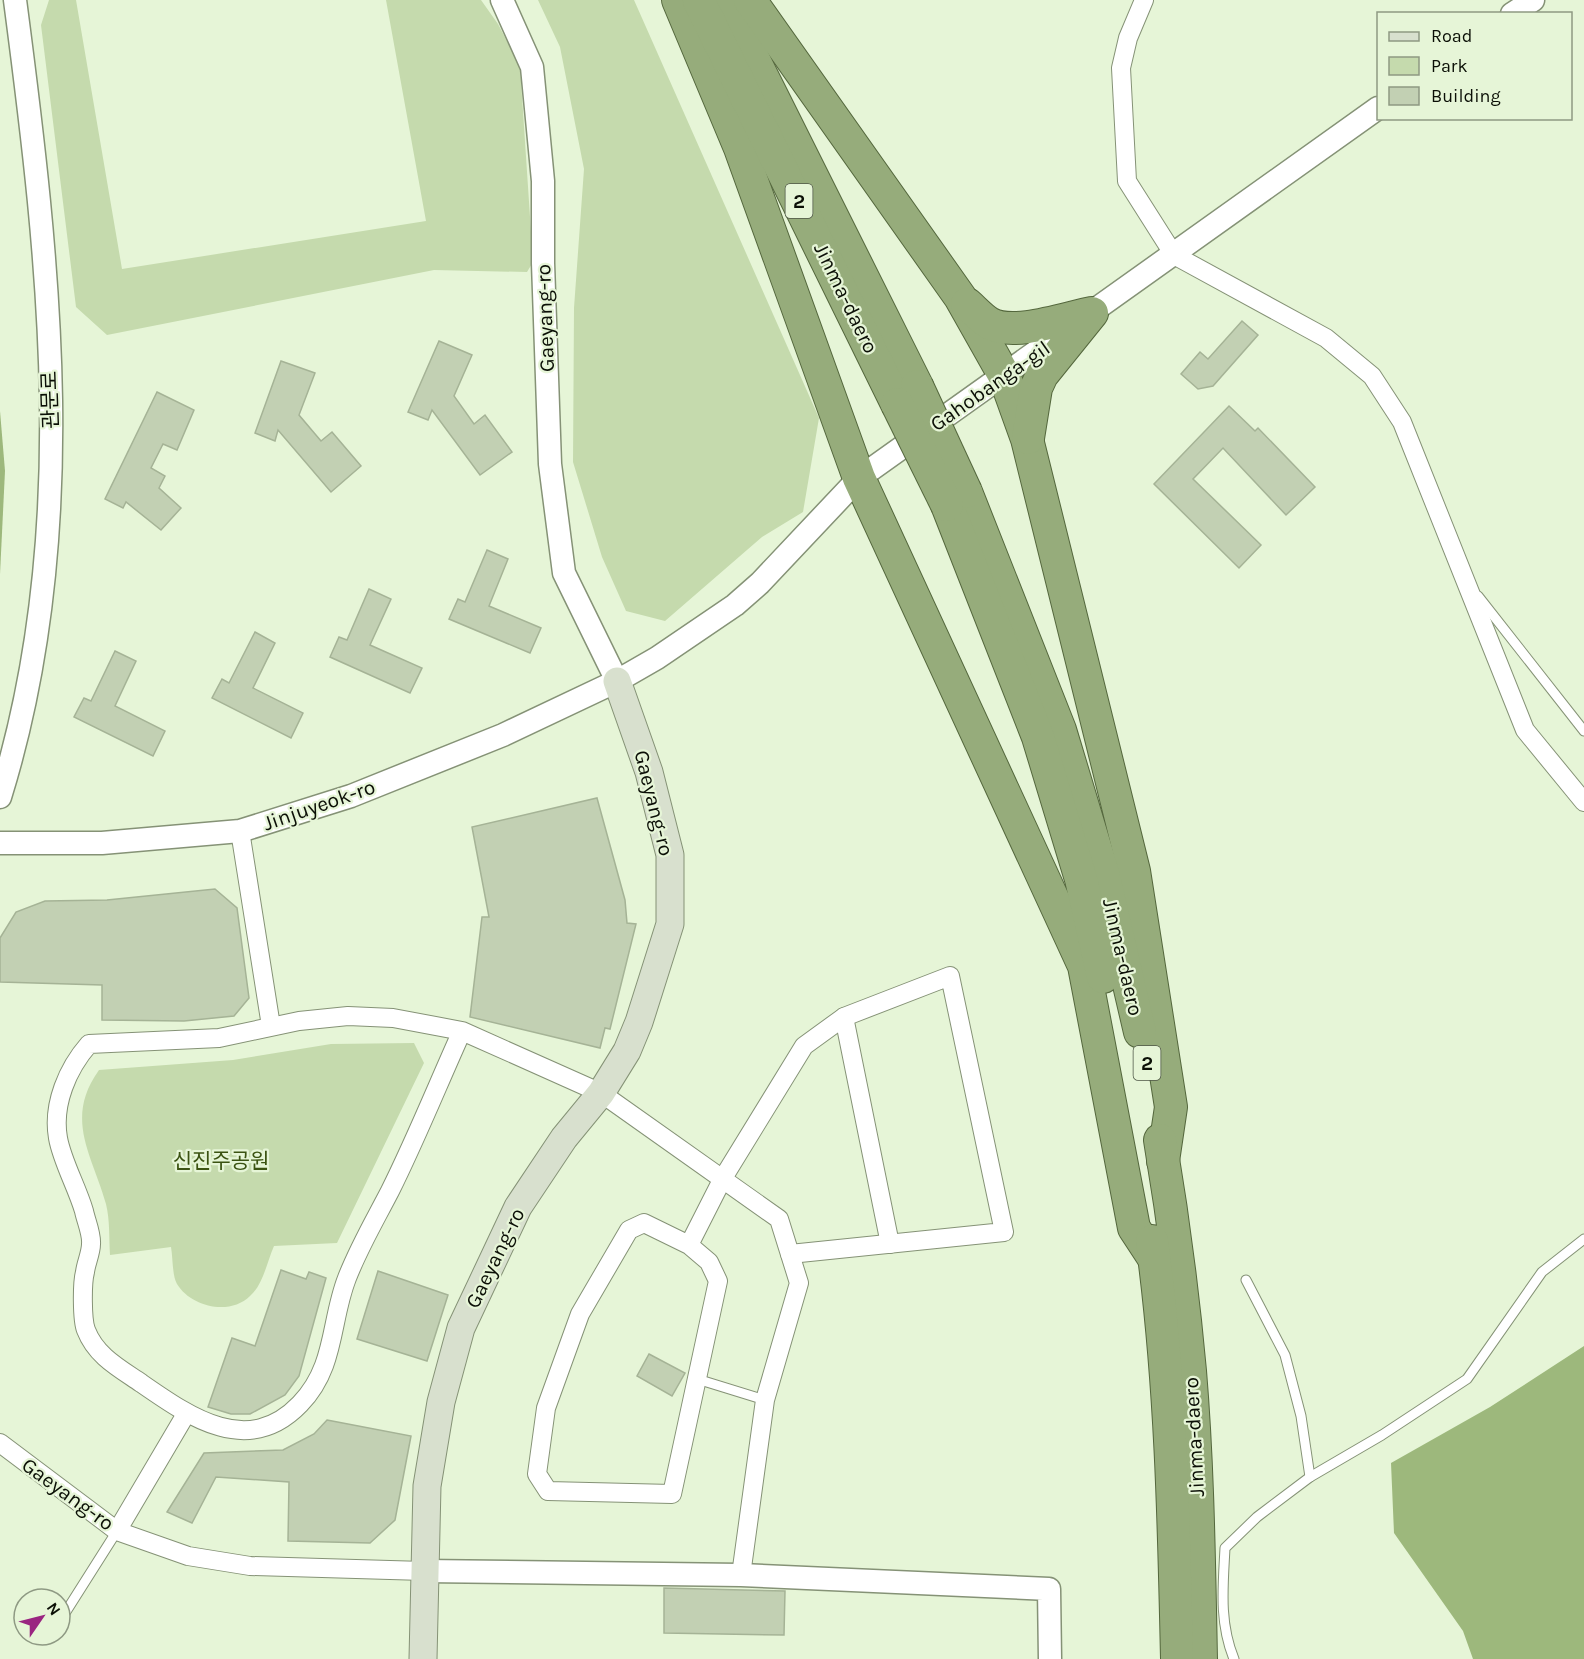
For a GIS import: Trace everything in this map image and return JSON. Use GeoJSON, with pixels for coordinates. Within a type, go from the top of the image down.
{"type":"FeatureCollection","features":[{"type":"Feature","properties":{"kind":"highway"},"geometry":{"type":"LineString","coordinates":[[678,0],[740,147],[859,478],[1084,966],[1134,1228],[1155,1260]]}},
{"type":"Feature","properties":{"kind":"highway","name":"Jinma-daero"},"geometry":{"type":"LineString","coordinates":[[699,0],[907,395]]}},
{"type":"Feature","properties":{"kind":"highway","name":"Jinma-daero"},"geometry":{"type":"LineString","coordinates":[[724,0],[907,395]]}},
{"type":"Feature","properties":{"kind":"highway"},"geometry":{"type":"LineString","coordinates":[[750,0],[960,297],[1004,375],[1027,439],[1134,871],[1171,1107],[1163,1161]]}},
{"type":"Feature","properties":{"kind":"highway"},"geometry":{"type":"LineString","coordinates":[[960,297],[988,322],[1000,327],[1017,328],[1092,313]]}},
{"type":"Feature","properties":{"kind":"highway"},"geometry":{"type":"LineString","coordinates":[[1027,439],[1036,388],[1042,375],[1092,313]]}},
{"type":"Feature","properties":{"kind":"highway","name":"2"},"geometry":{"type":"LineString","coordinates":[[907,395],[957,499]]}},
{"type":"Feature","properties":{"kind":"highway","name":"Jinma-daero"},"geometry":{"type":"LineString","coordinates":[[957,499],[1060,730],[1103,873],[1146,1055],[1178,1257],[1190,1372],[1197,1488],[1201,1659]]}},
{"type":"Feature","properties":{"kind":"highway","name":"Jinma-daero"},"geometry":{"type":"LineString","coordinates":[[957,499],[1038,737],[1081,879],[1123,1060],[1155,1260],[1168,1386],[1178,1659]]}},
{"type":"Feature","properties":{"kind":"main road","name":"Gaeyang-ro"},"geometry":{"type":"LineString","coordinates":[[423,1659],[427,1486],[441,1402],[461,1328],[518,1207],[564,1138],[601,1093],[627,1051],[639,1022],[670,924],[670,855],[650,772],[617,681]]}},
{"type":"Feature","properties":{"kind":"street","name":"관문로"},"geometry":{"type":"LineString","coordinates":[[0,797],[22,720],[39,626],[48,553],[52,484],[42,236],[15,0]]}},
{"type":"Feature","properties":{"kind":"street","name":"Gaeyang-ro"},"geometry":{"type":"LineString","coordinates":[[502,0],[532,67],[543,181],[543,263],[550,464],[564,573],[617,681]]}},
{"type":"Feature","properties":{"kind":"street"},"geometry":{"type":"LineString","coordinates":[[1144,0],[1128,38],[1121,68],[1127,181],[1174,255],[1326,338],[1372,376],[1401,422],[1525,730],[1584,802]]}},
{"type":"Feature","properties":{"kind":"street"},"geometry":{"type":"LineString","coordinates":[[1515,12],[1533,0]]}},
{"type":"Feature","properties":{"kind":"street","name":"Gahobanga-gil"},"geometry":{"type":"LineString","coordinates":[[617,681],[735,605],[769,575],[859,478],[1377,109]]}},
{"type":"Feature","properties":{"kind":"street","name":"Jinjuyeok-ro"},"geometry":{"type":"LineString","coordinates":[[0,843],[102,843],[240,831],[351,796],[503,735],[617,681]]}},
{"type":"Feature","properties":{"kind":"street"},"geometry":{"type":"LineString","coordinates":[[240,831],[271,1026]]}},
{"type":"Feature","properties":{"kind":"street"},"geometry":{"type":"LineString","coordinates":[[689,1245],[723,1178],[804,1046],[844,1017],[950,976],[1004,1232],[790,1254]]}},
{"type":"Feature","properties":{"kind":"street"},"geometry":{"type":"LineString","coordinates":[[462,1031],[390,1190],[363,1240],[345,1281],[330,1354],[310,1391],[300,1404],[285,1416],[262,1429],[233,1431],[186,1414],[101,1356],[85,1329],[84,1276],[92,1243],[78,1189],[58,1138],[58,1108],[63,1086],[79,1056],[89,1044],[219,1038],[271,1026],[348,1017],[393,1018],[462,1031],[601,1093],[779,1219],[799,1283],[765,1400],[741,1575]]}},
{"type":"Feature","properties":{"kind":"street"},"geometry":{"type":"LineString","coordinates":[[844,1017],[890,1244]]}},
{"type":"Feature","properties":{"kind":"street"},"geometry":{"type":"LineString","coordinates":[[644,1223],[689,1245],[710,1262],[718,1281],[672,1494],[548,1491],[537,1474],[546,1408],[585,1305],[629,1230],[644,1223]]}},
{"type":"Feature","properties":{"kind":"street"},"geometry":{"type":"LineString","coordinates":[[117,1531],[186,1414]]}},
{"type":"Feature","properties":{"kind":"street","name":"Gaeyang-ro"},"geometry":{"type":"LineString","coordinates":[[0,1443],[117,1531],[188,1556],[250,1566],[424,1571]]}},
{"type":"Feature","properties":{"kind":"street"},"geometry":{"type":"LineString","coordinates":[[424,1571],[741,1575],[1049,1589],[1050,1659]]}},
{"type":"Feature","properties":{"kind":"lane"},"geometry":{"type":"LineString","coordinates":[[1464,575],[1523,656],[1584,731]]}},
{"type":"Feature","properties":{"kind":"lane"},"geometry":{"type":"LineString","coordinates":[[1234,1659],[1224,1636],[1222,1603],[1225,1548],[1257,1517],[1310,1477],[1382,1435],[1467,1379],[1542,1272],[1584,1239]]}},
{"type":"Feature","properties":{"kind":"lane"},"geometry":{"type":"LineString","coordinates":[[1246,1280],[1285,1356],[1301,1416],[1310,1477]]}},
{"type":"Feature","properties":{"kind":"lane"},"geometry":{"type":"LineString","coordinates":[[697,1379],[765,1400]]}},
{"type":"Feature","properties":{"kind":"lane"},"geometry":{"type":"LineString","coordinates":[[72,1602],[117,1531]]}},
{"type":"Feature","properties":{"kind":"green space"},"geometry":{"type":"Polygon","coordinates":[[[49,0],[76,0],[122,269],[426,221],[386,0],[481,0],[498,24],[520,66],[533,262],[527,272],[434,270],[107,335],[76,307],[41,25],[49,0]]]}},
{"type":"Feature","properties":{"kind":"green space"},"geometry":{"type":"Polygon","coordinates":[[[538,0],[634,0],[819,418],[803,512],[762,537],[665,621],[626,611],[602,557],[573,462],[574,308],[584,169],[560,47],[538,0]]]}},
{"type":"Feature","properties":{"kind":"green space"},"geometry":{"type":"Polygon","coordinates":[[[0,411],[5,471],[0,574],[0,411]]]}},
{"type":"Feature","properties":{"kind":"green space","name":"신진주공원"},"geometry":{"type":"Polygon","coordinates":[[[414,1043],[424,1063],[337,1243],[274,1246],[261,1280],[250,1296],[232,1306],[222,1307],[201,1303],[183,1292],[175,1280],[171,1247],[110,1255],[106,1204],[88,1153],[82,1121],[83,1105],[99,1070],[233,1060],[331,1044],[414,1043]]]}},
{"type":"Feature","properties":{"kind":"green space"},"geometry":{"type":"Polygon","coordinates":[[[1584,1346],[1584,1659],[1473,1659],[1463,1631],[1394,1533],[1391,1463],[1490,1407],[1584,1346]]]}},
{"type":"Feature","properties":{"kind":"building"},"geometry":{"type":"Polygon","coordinates":[[[1242,321],[1258,335],[1213,386],[1198,389],[1181,374],[1200,352],[1208,359],[1242,321]]]}},
{"type":"Feature","properties":{"kind":"building"},"geometry":{"type":"Polygon","coordinates":[[[439,341],[472,355],[454,396],[474,424],[485,415],[512,452],[480,475],[432,410],[428,420],[408,412],[439,341]]]}},
{"type":"Feature","properties":{"kind":"building"},"geometry":{"type":"Polygon","coordinates":[[[281,361],[315,373],[299,415],[321,441],[332,432],[361,466],[331,492],[278,430],[275,441],[255,433],[281,361]]]}},
{"type":"Feature","properties":{"kind":"building"},"geometry":{"type":"Polygon","coordinates":[[[157,392],[194,410],[177,450],[163,444],[151,468],[165,476],[159,488],[181,508],[161,530],[126,502],[123,508],[105,499],[157,392]]]}},
{"type":"Feature","properties":{"kind":"building"},"geometry":{"type":"Polygon","coordinates":[[[1229,406],[1255,431],[1258,428],[1315,487],[1286,515],[1223,448],[1193,479],[1261,545],[1239,568],[1154,484],[1229,406]]]}},
{"type":"Feature","properties":{"kind":"building"},"geometry":{"type":"Polygon","coordinates":[[[487,550],[508,559],[489,606],[541,628],[530,653],[449,619],[458,599],[465,602],[487,550]]]}},
{"type":"Feature","properties":{"kind":"building"},"geometry":{"type":"Polygon","coordinates":[[[369,589],[391,599],[370,645],[422,668],[410,693],[330,657],[339,637],[347,640],[369,589]]]}},
{"type":"Feature","properties":{"kind":"building"},"geometry":{"type":"Polygon","coordinates":[[[255,632],[275,643],[253,688],[303,713],[291,738],[212,698],[222,679],[229,683],[255,632]]]}},
{"type":"Feature","properties":{"kind":"building"},"geometry":{"type":"Polygon","coordinates":[[[115,651],[136,661],[115,706],[165,731],[153,756],[74,717],[84,698],[91,701],[115,651]]]}},
{"type":"Feature","properties":{"kind":"building"},"geometry":{"type":"Polygon","coordinates":[[[597,798],[625,900],[627,923],[636,924],[610,1029],[605,1028],[600,1048],[470,1017],[482,917],[489,917],[472,827],[597,798]]]}},
{"type":"Feature","properties":{"kind":"building"},"geometry":{"type":"Polygon","coordinates":[[[215,889],[237,908],[249,998],[234,1016],[184,1021],[102,1020],[102,985],[0,982],[0,938],[16,912],[45,901],[107,900],[215,889]]]}},
{"type":"Feature","properties":{"kind":"building"},"geometry":{"type":"Polygon","coordinates":[[[281,1270],[306,1279],[309,1272],[326,1278],[299,1376],[285,1395],[250,1414],[231,1414],[208,1407],[232,1338],[255,1346],[281,1270]]]}},
{"type":"Feature","properties":{"kind":"building"},"geometry":{"type":"Polygon","coordinates":[[[378,1271],[448,1295],[427,1361],[357,1339],[378,1271]]]}},
{"type":"Feature","properties":{"kind":"building"},"geometry":{"type":"Polygon","coordinates":[[[649,1354],[685,1373],[672,1396],[637,1376],[649,1354]]]}},
{"type":"Feature","properties":{"kind":"building"},"geometry":{"type":"Polygon","coordinates":[[[327,1420],[411,1436],[395,1520],[370,1543],[288,1541],[289,1482],[216,1477],[192,1523],[167,1512],[204,1453],[283,1450],[314,1434],[327,1420]]]}},
{"type":"Feature","properties":{"kind":"building"},"geometry":{"type":"Polygon","coordinates":[[[664,1588],[785,1591],[784,1635],[664,1633],[664,1588]]]}}]}
